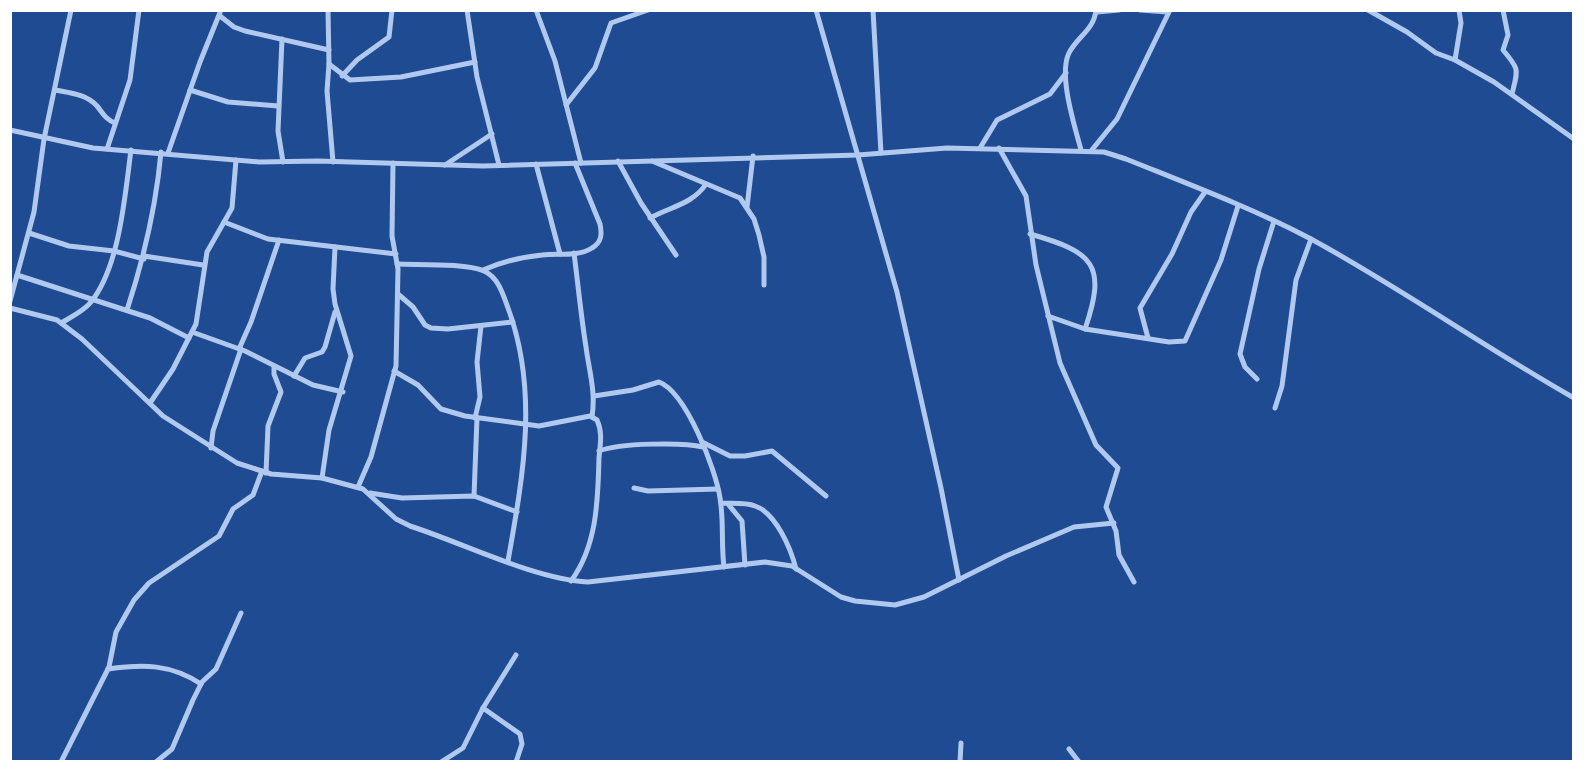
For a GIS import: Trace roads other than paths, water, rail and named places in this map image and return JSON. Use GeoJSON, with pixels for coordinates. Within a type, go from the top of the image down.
{"type":"FeatureCollection","features":[{"type":"Feature","properties":{"kind":"street"},"geometry":{"type":"LineString","coordinates":[[10,301],[34,212],[44,139],[70,10]]}},
{"type":"Feature","properties":{"kind":"street"},"geometry":{"type":"LineString","coordinates":[[107,148],[130,80],[139,10]]}},
{"type":"Feature","properties":{"kind":"street"},"geometry":{"type":"LineString","coordinates":[[328,10],[327,91],[333,162]]}},
{"type":"Feature","properties":{"kind":"street"},"geometry":{"type":"LineString","coordinates":[[342,76],[357,60],[389,37],[392,10]]}},
{"type":"Feature","properties":{"kind":"street"},"geometry":{"type":"LineString","coordinates":[[467,10],[475,62],[499,165]]}},
{"type":"Feature","properties":{"kind":"street"},"geometry":{"type":"LineString","coordinates":[[483,270],[507,262],[590,250],[600,242],[602,234],[578,163],[555,61],[536,10]]}},
{"type":"Feature","properties":{"kind":"street"},"geometry":{"type":"LineString","coordinates":[[566,105],[595,68],[611,23],[648,10]]}},
{"type":"Feature","properties":{"kind":"street"},"geometry":{"type":"LineString","coordinates":[[816,10],[908,336],[958,580]]}},
{"type":"Feature","properties":{"kind":"street"},"geometry":{"type":"LineString","coordinates":[[873,10],[880,153]]}},
{"type":"Feature","properties":{"kind":"street"},"geometry":{"type":"LineString","coordinates":[[1081,150],[1066,73],[1070,51],[1091,27],[1096,11],[1119,10]]}},
{"type":"Feature","properties":{"kind":"street"},"geometry":{"type":"LineString","coordinates":[[1091,151],[1117,119],[1152,52],[1169,11],[1140,10]]}},
{"type":"Feature","properties":{"kind":"street"},"geometry":{"type":"LineString","coordinates":[[1368,10],[1407,32],[1436,54],[1455,60],[1512,94],[1574,139]]}},
{"type":"Feature","properties":{"kind":"street"},"geometry":{"type":"LineString","coordinates":[[1455,60],[1461,23],[1459,10]]}},
{"type":"Feature","properties":{"kind":"street"},"geometry":{"type":"LineString","coordinates":[[1503,10],[1508,35],[1503,50],[1513,59],[1518,70],[1512,94]]}},
{"type":"Feature","properties":{"kind":"street"},"geometry":{"type":"LineString","coordinates":[[127,310],[144,257],[165,153],[220,13],[234,27],[329,50]]}},
{"type":"Feature","properties":{"kind":"street"},"geometry":{"type":"LineString","coordinates":[[282,39],[278,144],[283,162]]}},
{"type":"Feature","properties":{"kind":"street"},"geometry":{"type":"LineString","coordinates":[[329,64],[350,80],[385,79],[475,62]]}},
{"type":"Feature","properties":{"kind":"street"},"geometry":{"type":"LineString","coordinates":[[980,148],[997,120],[1050,94],[1066,73]]}},
{"type":"Feature","properties":{"kind":"street"},"geometry":{"type":"LineString","coordinates":[[55,90],[83,96],[96,105],[107,119],[115,123]]}},
{"type":"Feature","properties":{"kind":"street"},"geometry":{"type":"LineString","coordinates":[[190,90],[228,102],[278,106]]}},
{"type":"Feature","properties":{"kind":"street"},"geometry":{"type":"LineString","coordinates":[[10,130],[44,139],[107,148],[236,160],[444,166],[858,155],[980,148],[1091,151],[1126,159],[1311,239],[1433,311],[1508,361],[1574,398]]}},
{"type":"Feature","properties":{"kind":"street"},"geometry":{"type":"LineString","coordinates":[[444,166],[492,134]]}},
{"type":"Feature","properties":{"kind":"street"},"geometry":{"type":"LineString","coordinates":[[999,148],[1026,196],[1030,234],[1060,363],[1096,445],[1118,468],[1106,507],[1114,523],[1119,555],[1134,582]]}},
{"type":"Feature","properties":{"kind":"street"},"geometry":{"type":"LineString","coordinates":[[61,323],[93,300],[114,251],[124,211],[131,150]]}},
{"type":"Feature","properties":{"kind":"street"},"geometry":{"type":"LineString","coordinates":[[747,207],[753,156]]}},
{"type":"Feature","properties":{"kind":"street"},"geometry":{"type":"LineString","coordinates":[[150,403],[173,369],[191,335],[198,313],[203,265],[207,252],[232,208],[236,160]]}},
{"type":"Feature","properties":{"kind":"street"},"geometry":{"type":"LineString","coordinates":[[649,160],[740,198],[747,207],[759,235],[764,258],[764,285]]}},
{"type":"Feature","properties":{"kind":"street"},"geometry":{"type":"LineString","coordinates":[[618,162],[650,218],[676,255]]}},
{"type":"Feature","properties":{"kind":"street"},"geometry":{"type":"LineString","coordinates":[[358,487],[371,457],[394,371],[398,264],[392,224],[393,163]]}},
{"type":"Feature","properties":{"kind":"street"},"geometry":{"type":"LineString","coordinates":[[536,164],[560,254]]}},
{"type":"Feature","properties":{"kind":"street"},"geometry":{"type":"LineString","coordinates":[[650,218],[670,206],[694,199],[706,184]]}},
{"type":"Feature","properties":{"kind":"street"},"geometry":{"type":"LineString","coordinates":[[1148,338],[1140,308],[1172,254],[1191,212],[1205,192]]}},
{"type":"Feature","properties":{"kind":"street"},"geometry":{"type":"LineString","coordinates":[[1048,316],[1085,329],[1179,343],[1187,338],[1221,260],[1239,206]]}},
{"type":"Feature","properties":{"kind":"street"},"geometry":{"type":"LineString","coordinates":[[225,222],[268,239],[396,254]]}},
{"type":"Feature","properties":{"kind":"street"},"geometry":{"type":"LineString","coordinates":[[1257,379],[1245,367],[1240,354],[1259,269],[1274,222]]}},
{"type":"Feature","properties":{"kind":"street"},"geometry":{"type":"LineString","coordinates":[[29,233],[69,246],[203,265]]}},
{"type":"Feature","properties":{"kind":"street"},"geometry":{"type":"LineString","coordinates":[[1030,234],[1060,243],[1092,266],[1097,282],[1085,329]]}},
{"type":"Feature","properties":{"kind":"street"},"geometry":{"type":"LineString","coordinates":[[1275,408],[1282,386],[1296,280],[1311,239]]}},
{"type":"Feature","properties":{"kind":"street"},"geometry":{"type":"LineString","coordinates":[[211,448],[213,431],[279,240]]}},
{"type":"Feature","properties":{"kind":"street"},"geometry":{"type":"LineString","coordinates":[[322,478],[329,430],[343,392],[351,356],[336,309],[333,289],[335,246]]}},
{"type":"Feature","properties":{"kind":"street"},"geometry":{"type":"LineString","coordinates":[[571,581],[590,545],[598,502],[600,426],[592,417],[594,396],[574,253]]}},
{"type":"Feature","properties":{"kind":"street"},"geometry":{"type":"LineString","coordinates":[[398,264],[470,267],[483,270],[494,277],[513,322],[524,366],[526,425],[524,471],[508,561]]}},
{"type":"Feature","properties":{"kind":"street"},"geometry":{"type":"LineString","coordinates":[[17,275],[127,310],[191,335],[240,349],[325,389],[343,392]]}},
{"type":"Feature","properties":{"kind":"street"},"geometry":{"type":"LineString","coordinates":[[398,294],[413,307],[425,325],[430,328],[513,322]]}},
{"type":"Feature","properties":{"kind":"street"},"geometry":{"type":"LineString","coordinates":[[10,308],[61,323],[181,429],[237,463],[264,472],[322,478],[358,487],[369,493],[387,512],[410,526],[571,581],[588,582],[765,562],[796,569],[841,597],[867,603],[895,605],[911,602],[1074,527],[1114,523]]}},
{"type":"Feature","properties":{"kind":"street"},"geometry":{"type":"LineString","coordinates":[[294,376],[305,358],[322,351],[325,347],[336,309]]}},
{"type":"Feature","properties":{"kind":"street"},"geometry":{"type":"LineString","coordinates":[[474,496],[476,418],[480,397],[477,362],[480,326]]}},
{"type":"Feature","properties":{"kind":"street"},"geometry":{"type":"LineString","coordinates":[[61,762],[108,669],[120,622],[143,589],[189,554],[219,536],[233,509],[253,495],[264,472],[268,426],[281,392],[274,374],[274,366]]}},
{"type":"Feature","properties":{"kind":"street"},"geometry":{"type":"LineString","coordinates":[[394,371],[418,385],[441,409],[476,418],[526,425],[557,424],[592,417]]}},
{"type":"Feature","properties":{"kind":"street"},"geometry":{"type":"LineString","coordinates":[[594,396],[661,383],[671,390],[692,422],[718,489],[721,504],[724,567]]}},
{"type":"Feature","properties":{"kind":"street"},"geometry":{"type":"LineString","coordinates":[[599,451],[616,446],[670,443],[702,444],[730,456],[745,456],[772,450],[826,496]]}},
{"type":"Feature","properties":{"kind":"street"},"geometry":{"type":"LineString","coordinates":[[634,488],[648,491],[718,489]]}},
{"type":"Feature","properties":{"kind":"street"},"geometry":{"type":"LineString","coordinates":[[369,493],[402,498],[474,496],[517,512]]}},
{"type":"Feature","properties":{"kind":"street"},"geometry":{"type":"LineString","coordinates":[[721,504],[753,505],[769,516],[793,555],[796,569]]}},
{"type":"Feature","properties":{"kind":"street"},"geometry":{"type":"LineString","coordinates":[[728,504],[742,521],[745,565]]}},
{"type":"Feature","properties":{"kind":"street"},"geometry":{"type":"LineString","coordinates":[[156,762],[172,749],[201,684],[216,669],[240,613]]}},
{"type":"Feature","properties":{"kind":"street"},"geometry":{"type":"LineString","coordinates":[[441,762],[463,748],[483,708],[516,655]]}},
{"type":"Feature","properties":{"kind":"street"},"geometry":{"type":"LineString","coordinates":[[108,669],[140,665],[166,667],[201,684]]}},
{"type":"Feature","properties":{"kind":"street"},"geometry":{"type":"LineString","coordinates":[[483,708],[520,734],[522,744],[516,762]]}},
{"type":"Feature","properties":{"kind":"street"},"geometry":{"type":"LineString","coordinates":[[960,762],[961,743]]}},
{"type":"Feature","properties":{"kind":"street"},"geometry":{"type":"LineString","coordinates":[[1069,749],[1079,762]]}}]}
